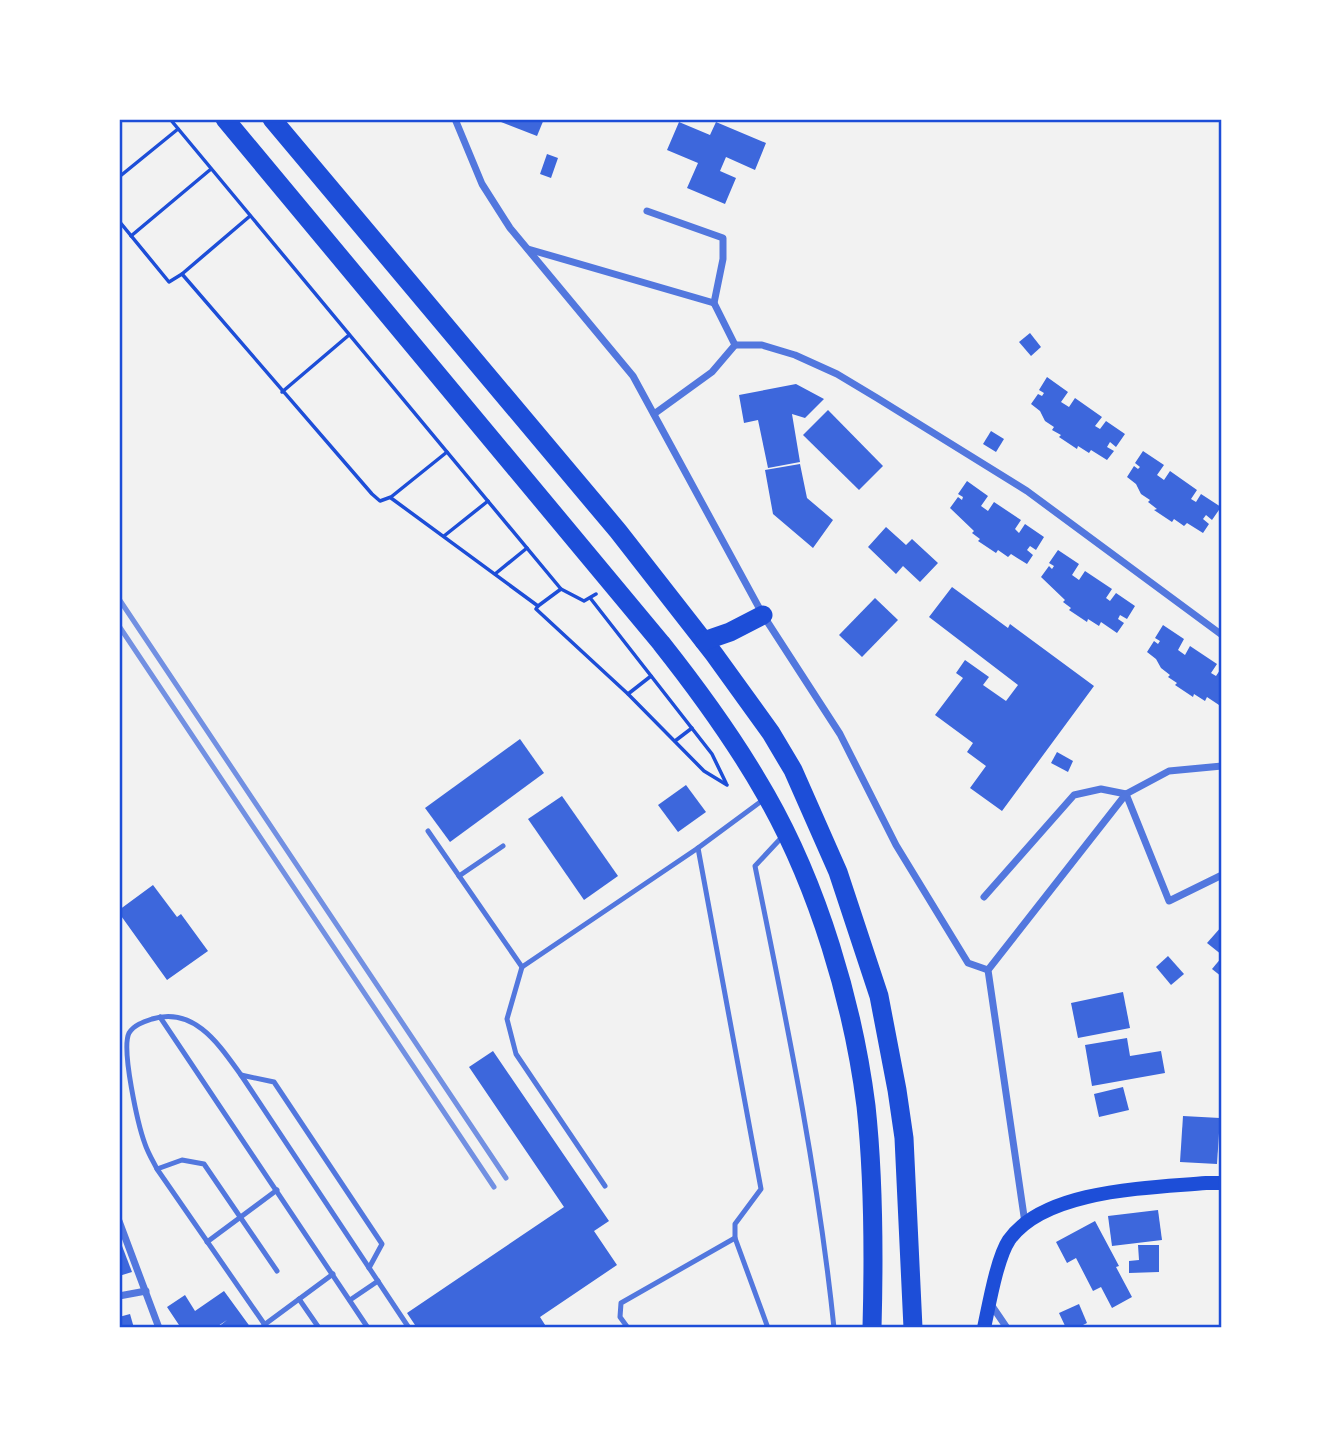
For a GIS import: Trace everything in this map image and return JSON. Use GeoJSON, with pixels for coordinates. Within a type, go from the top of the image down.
{"type":"FeatureCollection","features":[{"type":"Feature","properties":{"kind":"highway"},"geometry":{"type":"LineString","coordinates":[[225,119],[662,643],[723,728],[767,797],[785,833],[830,948],[850,1022],[865,1104],[874,1245],[872,1328]]}},
{"type":"Feature","properties":{"kind":"highway"},"geometry":{"type":"LineString","coordinates":[[272,119],[618,531],[704,641],[763,722],[793,770],[838,872],[879,996],[904,1138],[913,1328]]}},
{"type":"Feature","properties":{"kind":"highway"},"geometry":{"type":"LineString","coordinates":[[704,641],[730,632],[763,615]]}},
{"type":"Feature","properties":{"kind":"main road"},"geometry":{"type":"LineString","coordinates":[[984,1328],[1004,1250],[1009,1240],[1025,1224],[1054,1208],[1089,1198],[1136,1189],[1222,1183]]}},
{"type":"Feature","properties":{"kind":"street"},"geometry":{"type":"LineString","coordinates":[[455,119],[482,184],[510,228],[633,376],[763,615],[840,734],[896,845],[968,963],[988,970]]}},
{"type":"Feature","properties":{"kind":"street"},"geometry":{"type":"LineString","coordinates":[[647,211],[723,238],[723,259],[714,303],[735,345]]}},
{"type":"Feature","properties":{"kind":"street"},"geometry":{"type":"LineString","coordinates":[[527,248],[714,303]]}},
{"type":"Feature","properties":{"kind":"street"},"geometry":{"type":"LineString","coordinates":[[653,414],[712,372],[735,345],[762,345],[796,355],[877,398],[1027,491],[1222,635]]}},
{"type":"Feature","properties":{"kind":"street"},"geometry":{"type":"LineString","coordinates":[[1025,1224],[988,970],[1126,794],[1169,771],[1222,766]]}},
{"type":"Feature","properties":{"kind":"street"},"geometry":{"type":"LineString","coordinates":[[984,897],[1074,795],[1101,789],[1126,794]]}},
{"type":"Feature","properties":{"kind":"street"},"geometry":{"type":"LineString","coordinates":[[1126,794],[1169,901],[1222,875]]}},
{"type":"Feature","properties":{"kind":"street"},"geometry":{"type":"LineString","coordinates":[[119,1221],[159,1328]]}},
{"type":"Feature","properties":{"kind":"street"},"geometry":{"type":"LineString","coordinates":[[119,1297],[146,1291]]}},
{"type":"Feature","properties":{"kind":"street"},"geometry":{"type":"LineString","coordinates":[[990,1303],[1007,1328]]}},
{"type":"Feature","properties":{"kind":"lane"},"geometry":{"type":"LineString","coordinates":[[605,1186],[516,1054],[507,1019],[522,967],[698,848],[767,797]]}},
{"type":"Feature","properties":{"kind":"lane"},"geometry":{"type":"LineString","coordinates":[[428,831],[522,967]]}},
{"type":"Feature","properties":{"kind":"lane"},"geometry":{"type":"LineString","coordinates":[[785,833],[755,866],[803,1103],[834,1328]]}},
{"type":"Feature","properties":{"kind":"lane"},"geometry":{"type":"LineString","coordinates":[[459,876],[503,846]]}},
{"type":"Feature","properties":{"kind":"lane"},"geometry":{"type":"LineString","coordinates":[[698,848],[761,1189],[735,1224],[735,1238],[768,1328]]}},
{"type":"Feature","properties":{"kind":"lane"},"geometry":{"type":"LineString","coordinates":[[160,1017],[368,1328]]}},
{"type":"Feature","properties":{"kind":"lane"},"geometry":{"type":"LineString","coordinates":[[333,1274],[266,1326],[157,1169],[146,1147],[125,1047],[130,1031],[140,1023],[160,1017],[186,1020],[199,1026],[215,1040],[409,1328]]}},
{"type":"Feature","properties":{"kind":"lane"},"geometry":{"type":"LineString","coordinates":[[241,1075],[274,1082],[382,1244],[369,1268]]}},
{"type":"Feature","properties":{"kind":"lane"},"geometry":{"type":"LineString","coordinates":[[157,1169],[181,1160],[201,1162],[210,1170],[277,1271]]}},
{"type":"Feature","properties":{"kind":"lane"},"geometry":{"type":"LineString","coordinates":[[207,1241],[278,1190]]}},
{"type":"Feature","properties":{"kind":"lane"},"geometry":{"type":"LineString","coordinates":[[628,1328],[620,1317],[621,1303],[735,1238]]}},
{"type":"Feature","properties":{"kind":"lane"},"geometry":{"type":"LineString","coordinates":[[350,1300],[378,1281]]}},
{"type":"Feature","properties":{"kind":"lane"},"geometry":{"type":"LineString","coordinates":[[299,1299],[319,1328]]}},
{"type":"Feature","properties":{"kind":"path"},"geometry":{"type":"LineString","coordinates":[[170,119],[561,589],[584,601],[591,599],[712,754],[727,785],[704,771],[628,694],[536,609],[538,606]]}},
{"type":"Feature","properties":{"kind":"path"},"geometry":{"type":"LineString","coordinates":[[119,177],[178,129]]}},
{"type":"Feature","properties":{"kind":"path"},"geometry":{"type":"LineString","coordinates":[[131,236],[211,169]]}},
{"type":"Feature","properties":{"kind":"path"},"geometry":{"type":"LineString","coordinates":[[119,221],[169,282],[250,216]]}},
{"type":"Feature","properties":{"kind":"path"},"geometry":{"type":"LineString","coordinates":[[182,274],[282,392],[380,501],[391,497],[447,452]]}},
{"type":"Feature","properties":{"kind":"path"},"geometry":{"type":"LineString","coordinates":[[282,392],[349,335]]}},
{"type":"Feature","properties":{"kind":"path"},"geometry":{"type":"LineString","coordinates":[[391,497],[538,606]]}},
{"type":"Feature","properties":{"kind":"path"},"geometry":{"type":"LineString","coordinates":[[444,536],[488,501]]}},
{"type":"Feature","properties":{"kind":"path"},"geometry":{"type":"LineString","coordinates":[[495,574],[527,548]]}},
{"type":"Feature","properties":{"kind":"path"},"geometry":{"type":"LineString","coordinates":[[538,606],[561,589]]}},
{"type":"Feature","properties":{"kind":"path"},"geometry":{"type":"LineString","coordinates":[[628,694],[651,676]]}},
{"type":"Feature","properties":{"kind":"path"},"geometry":{"type":"LineString","coordinates":[[675,741],[692,728]]}},
{"type":"Feature","properties":{"kind":"building"},"geometry":{"type":"Polygon","coordinates":[[[502,119],[544,119],[537,136],[501,122],[502,119]]]}},
{"type":"Feature","properties":{"kind":"building"},"geometry":{"type":"Polygon","coordinates":[[[679,122],[710,135],[716,122],[766,143],[755,170],[726,157],[720,171],[736,178],[725,204],[687,188],[698,163],[667,150],[679,122]]]}},
{"type":"Feature","properties":{"kind":"building"},"geometry":{"type":"Polygon","coordinates":[[[547,154],[558,158],[551,178],[540,174],[547,154]]]}},
{"type":"Feature","properties":{"kind":"building"},"geometry":{"type":"Polygon","coordinates":[[[1030,333],[1041,347],[1031,356],[1019,342],[1030,333]]]}},
{"type":"Feature","properties":{"kind":"building"},"geometry":{"type":"Polygon","coordinates":[[[1047,377],[1068,392],[1061,402],[1069,407],[1075,398],[1102,417],[1095,426],[1100,429],[1106,421],[1125,434],[1116,447],[1110,442],[1107,447],[1114,451],[1107,460],[1091,450],[1089,453],[1078,446],[1077,449],[1059,437],[1061,435],[1052,430],[1054,427],[1045,421],[1040,411],[1031,404],[1038,394],[1042,396],[1044,393],[1039,390],[1047,377]]]}},
{"type":"Feature","properties":{"kind":"building"},"geometry":{"type":"Polygon","coordinates":[[[796,384],[824,399],[805,418],[792,414],[800,462],[768,468],[758,420],[744,423],[739,395],[796,384]]]}},
{"type":"Feature","properties":{"kind":"building"},"geometry":{"type":"Polygon","coordinates":[[[828,410],[883,466],[859,490],[803,435],[828,410]]]}},
{"type":"Feature","properties":{"kind":"building"},"geometry":{"type":"Polygon","coordinates":[[[991,431],[1004,439],[996,452],[983,444],[991,431]]]}},
{"type":"Feature","properties":{"kind":"building"},"geometry":{"type":"Polygon","coordinates":[[[1143,451],[1164,465],[1157,475],[1164,480],[1170,471],[1197,490],[1191,499],[1196,502],[1201,494],[1221,507],[1212,520],[1206,515],[1203,519],[1209,524],[1203,533],[1187,523],[1184,526],[1174,519],[1172,522],[1154,510],[1157,509],[1148,502],[1150,500],[1141,494],[1136,484],[1127,477],[1134,466],[1138,469],[1140,467],[1135,463],[1143,451]]]}},
{"type":"Feature","properties":{"kind":"building"},"geometry":{"type":"Polygon","coordinates":[[[800,464],[807,498],[833,520],[813,548],[773,514],[765,470],[800,464]]]}},
{"type":"Feature","properties":{"kind":"building"},"geometry":{"type":"Polygon","coordinates":[[[967,481],[988,496],[981,506],[988,511],[994,502],[1021,520],[1015,529],[1019,533],[1025,524],[1044,537],[1036,550],[1030,546],[1027,550],[1033,555],[1027,564],[1011,554],[1008,557],[998,550],[996,553],[978,541],[980,539],[972,533],[974,531],[950,508],[958,497],[962,500],[963,497],[958,494],[967,481]]]}},
{"type":"Feature","properties":{"kind":"building"},"geometry":{"type":"Polygon","coordinates":[[[886,527],[906,545],[912,539],[938,563],[920,582],[903,566],[896,574],[868,547],[886,527]]]}},
{"type":"Feature","properties":{"kind":"building"},"geometry":{"type":"Polygon","coordinates":[[[1058,550],[1079,564],[1072,575],[1079,580],[1085,571],[1112,589],[1106,598],[1110,601],[1116,593],[1135,606],[1127,619],[1120,615],[1118,619],[1124,623],[1117,633],[1101,622],[1099,626],[1088,619],[1087,622],[1069,610],[1071,608],[1063,602],[1065,600],[1041,577],[1049,566],[1052,569],[1054,566],[1049,563],[1058,550]]]}},
{"type":"Feature","properties":{"kind":"building"},"geometry":{"type":"Polygon","coordinates":[[[952,587],[1008,628],[1010,624],[1094,686],[1002,811],[970,788],[986,766],[967,752],[973,743],[935,715],[963,678],[956,673],[965,660],[989,677],[983,685],[1006,701],[1018,685],[929,617],[952,587]]]}},
{"type":"Feature","properties":{"kind":"building"},"geometry":{"type":"Polygon","coordinates":[[[875,598],[898,620],[862,657],[839,635],[875,598]]]}},
{"type":"Feature","properties":{"kind":"building"},"geometry":{"type":"Polygon","coordinates":[[[1163,625],[1184,639],[1178,650],[1185,655],[1190,646],[1217,664],[1211,673],[1216,676],[1222,667],[1222,707],[1207,697],[1205,701],[1194,694],[1193,697],[1175,685],[1177,683],[1168,677],[1170,675],[1147,652],[1154,641],[1158,644],[1160,641],[1155,638],[1163,625]]]}},
{"type":"Feature","properties":{"kind":"building"},"geometry":{"type":"Polygon","coordinates":[[[520,739],[544,773],[450,842],[425,808],[520,739]]]}},
{"type":"Feature","properties":{"kind":"building"},"geometry":{"type":"Polygon","coordinates":[[[1057,752],[1073,761],[1068,772],[1051,763],[1057,752]]]}},
{"type":"Feature","properties":{"kind":"building"},"geometry":{"type":"Polygon","coordinates":[[[686,785],[706,812],[678,832],[658,805],[686,785]]]}},
{"type":"Feature","properties":{"kind":"building"},"geometry":{"type":"Polygon","coordinates":[[[562,796],[618,876],[584,900],[528,819],[562,796]]]}},
{"type":"Feature","properties":{"kind":"building"},"geometry":{"type":"Polygon","coordinates":[[[153,885],[177,917],[181,914],[208,951],[167,980],[119,913],[119,910],[153,885]]]}},
{"type":"Feature","properties":{"kind":"building"},"geometry":{"type":"Polygon","coordinates":[[[1222,926],[1222,955],[1207,943],[1222,926]]]}},
{"type":"Feature","properties":{"kind":"building"},"geometry":{"type":"Polygon","coordinates":[[[1168,956],[1184,974],[1171,985],[1156,967],[1168,956]]]}},
{"type":"Feature","properties":{"kind":"building"},"geometry":{"type":"Polygon","coordinates":[[[1222,957],[1222,977],[1212,969],[1222,957]]]}},
{"type":"Feature","properties":{"kind":"building"},"geometry":{"type":"Polygon","coordinates":[[[1123,992],[1130,1028],[1078,1038],[1071,1003],[1123,992]]]}},
{"type":"Feature","properties":{"kind":"building"},"geometry":{"type":"Polygon","coordinates":[[[1127,1038],[1130,1056],[1161,1051],[1165,1073],[1092,1086],[1085,1045],[1127,1038]]]}},
{"type":"Feature","properties":{"kind":"building"},"geometry":{"type":"Polygon","coordinates":[[[493,1051],[609,1221],[594,1231],[617,1265],[540,1317],[547,1328],[417,1328],[407,1313],[564,1207],[469,1067],[493,1051]]]}},
{"type":"Feature","properties":{"kind":"building"},"geometry":{"type":"Polygon","coordinates":[[[1123,1087],[1129,1110],[1099,1117],[1094,1094],[1123,1087]]]}},
{"type":"Feature","properties":{"kind":"building"},"geometry":{"type":"Polygon","coordinates":[[[1183,1116],[1220,1118],[1217,1164],[1180,1162],[1183,1116]]]}},
{"type":"Feature","properties":{"kind":"building"},"geometry":{"type":"Polygon","coordinates":[[[1158,1210],[1162,1240],[1112,1246],[1108,1216],[1158,1210]]]}},
{"type":"Feature","properties":{"kind":"building"},"geometry":{"type":"Polygon","coordinates":[[[1095,1221],[1132,1297],[1112,1308],[1101,1287],[1093,1291],[1076,1258],[1067,1263],[1056,1242],[1095,1221]]]}},
{"type":"Feature","properties":{"kind":"building"},"geometry":{"type":"Polygon","coordinates":[[[119,1238],[132,1272],[119,1276],[119,1238]]]}},
{"type":"Feature","properties":{"kind":"building"},"geometry":{"type":"Polygon","coordinates":[[[1138,1245],[1159,1245],[1159,1272],[1129,1273],[1129,1261],[1139,1260],[1138,1245]]]}},
{"type":"Feature","properties":{"kind":"building"},"geometry":{"type":"Polygon","coordinates":[[[224,1291],[251,1328],[217,1328],[227,1320],[215,1328],[181,1328],[167,1307],[185,1295],[195,1311],[224,1291]]]}},
{"type":"Feature","properties":{"kind":"building"},"geometry":{"type":"Polygon","coordinates":[[[1079,1304],[1087,1323],[1077,1328],[1066,1328],[1059,1313],[1079,1304]]]}},
{"type":"Feature","properties":{"kind":"building"},"geometry":{"type":"Polygon","coordinates":[[[130,1314],[134,1328],[119,1328],[119,1317],[130,1314]]]}},
{"type":"Feature","properties":{"kind":"railway"},"geometry":{"type":"LineString","coordinates":[[119,599],[506,1178]]}},
{"type":"Feature","properties":{"kind":"railway"},"geometry":{"type":"LineString","coordinates":[[119,626],[494,1187]]}}]}
